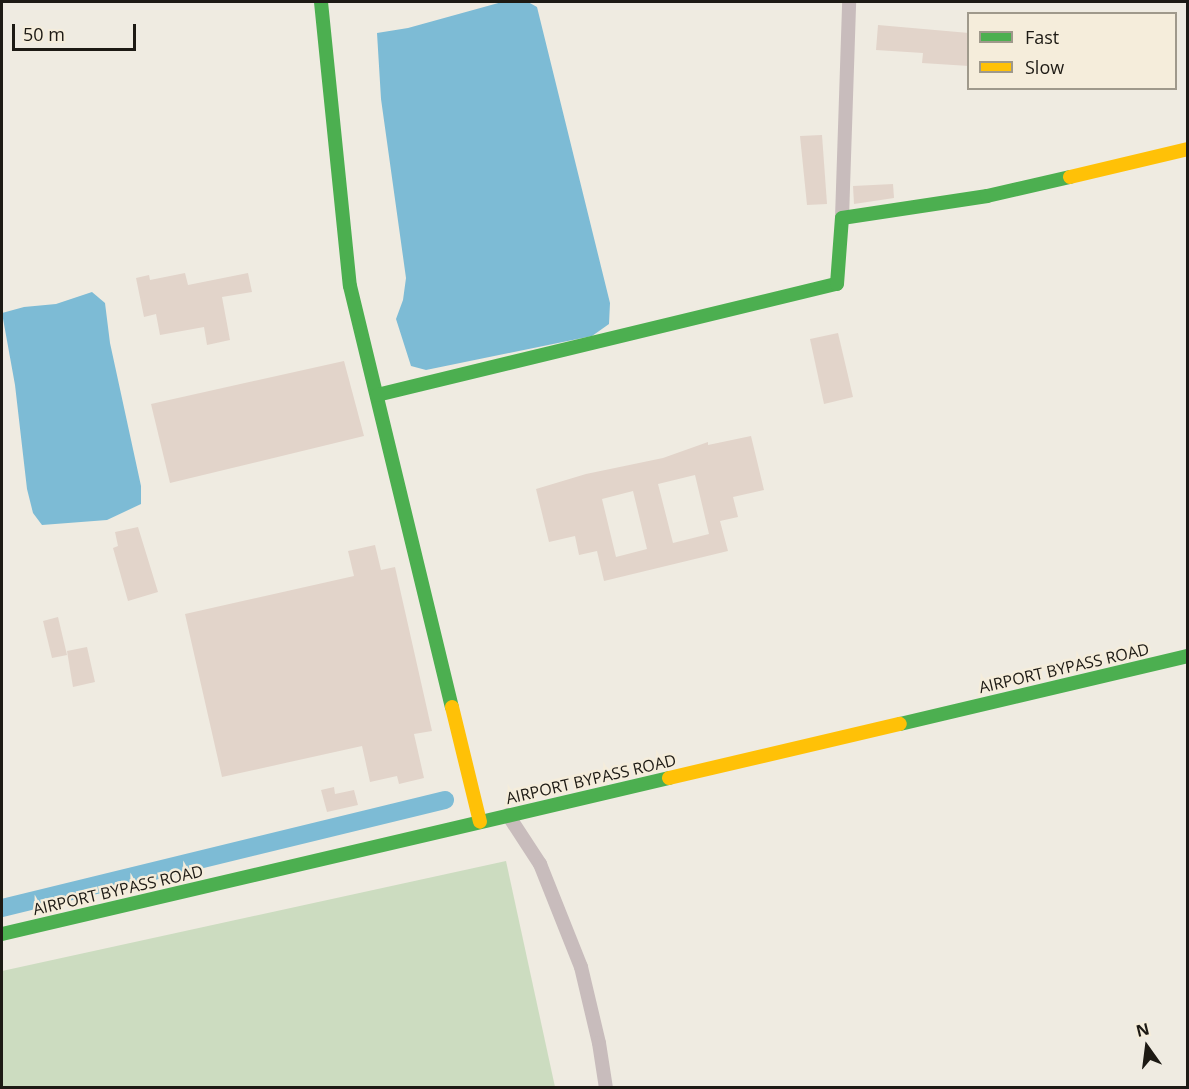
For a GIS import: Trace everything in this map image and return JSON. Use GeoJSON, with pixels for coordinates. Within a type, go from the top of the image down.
{"type":"FeatureCollection","features":[{"type":"Feature","properties":{"kind":"street"},"geometry":{"type":"LineString","coordinates":[[321,2],[350,286],[480,822]]}},
{"type":"Feature","properties":{"kind":"street"},"geometry":{"type":"LineString","coordinates":[[377,395],[837,284],[842,218],[849,2]]}},
{"type":"Feature","properties":{"kind":"street"},"geometry":{"type":"LineString","coordinates":[[842,218],[987,196],[1188,149]]}},
{"type":"Feature","properties":{"kind":"street","name":"AIRPORT BYPASS ROAD"},"geometry":{"type":"LineString","coordinates":[[2,934],[1188,656]]}},
{"type":"Feature","properties":{"kind":"street"},"geometry":{"type":"LineString","coordinates":[[508,815],[540,864],[581,968],[599,1043],[606,1088]]}},
{"type":"Feature","properties":{"kind":"green space"},"geometry":{"type":"Polygon","coordinates":[[[506,861],[555,1087],[2,1087],[2,971],[506,861]]]}},
{"type":"Feature","properties":{"kind":"water"},"geometry":{"type":"Polygon","coordinates":[[[502,2],[528,2],[537,7],[610,303],[609,324],[592,336],[426,370],[411,366],[396,319],[403,300],[406,278],[381,99],[377,33],[408,28],[502,2]]]}},
{"type":"Feature","properties":{"kind":"water"},"geometry":{"type":"Polygon","coordinates":[[[92,292],[105,303],[110,343],[141,486],[141,504],[107,520],[42,525],[33,513],[27,489],[15,385],[2,313],[24,307],[56,304],[92,292]]]}},
{"type":"Feature","properties":{"kind":"building"},"geometry":{"type":"Polygon","coordinates":[[[878,25],[967,33],[967,66],[922,63],[923,53],[876,50],[878,25]]]}},
{"type":"Feature","properties":{"kind":"building"},"geometry":{"type":"Polygon","coordinates":[[[822,135],[827,204],[807,205],[800,136],[822,135]]]}},
{"type":"Feature","properties":{"kind":"building"},"geometry":{"type":"Polygon","coordinates":[[[893,184],[894,198],[854,204],[853,186],[893,184]]]}},
{"type":"Feature","properties":{"kind":"building"},"geometry":{"type":"Polygon","coordinates":[[[185,273],[188,285],[248,273],[252,292],[222,297],[230,340],[207,345],[204,327],[160,335],[156,314],[144,317],[136,278],[149,275],[150,280],[185,273]]]}},
{"type":"Feature","properties":{"kind":"building"},"geometry":{"type":"Polygon","coordinates":[[[838,333],[853,397],[824,404],[810,339],[838,333]]]}},
{"type":"Feature","properties":{"kind":"building"},"geometry":{"type":"Polygon","coordinates":[[[344,361],[364,436],[170,483],[151,404],[344,361]]]}},
{"type":"Feature","properties":{"kind":"building"},"geometry":{"type":"Polygon","coordinates":[[[751,436],[764,490],[733,497],[738,517],[720,521],[728,551],[604,581],[597,551],[579,555],[575,536],[549,542],[536,489],[586,474],[663,458],[708,442],[708,445],[751,436]],[[695,475],[658,484],[673,543],[709,534],[695,475]],[[633,491],[602,499],[616,557],[647,549],[633,491]]]}},
{"type":"Feature","properties":{"kind":"building"},"geometry":{"type":"Polygon","coordinates":[[[138,527],[158,592],[128,601],[113,548],[118,546],[115,532],[138,527]]]}},
{"type":"Feature","properties":{"kind":"building"},"geometry":{"type":"Polygon","coordinates":[[[375,545],[381,570],[395,567],[432,731],[414,734],[424,778],[399,784],[397,776],[370,782],[362,746],[222,777],[185,614],[354,576],[348,551],[375,545]]]}},
{"type":"Feature","properties":{"kind":"building"},"geometry":{"type":"Polygon","coordinates":[[[58,617],[67,655],[52,658],[43,621],[58,617]]]}},
{"type":"Feature","properties":{"kind":"building"},"geometry":{"type":"Polygon","coordinates":[[[87,647],[95,682],[73,687],[67,651],[87,647]]]}},
{"type":"Feature","properties":{"kind":"building"},"geometry":{"type":"Polygon","coordinates":[[[334,787],[335,794],[354,790],[358,805],[327,812],[321,790],[334,787]]]}},
{"type":"Feature","properties":{"kind":"waterway"},"geometry":{"type":"LineString","coordinates":[[2,908],[445,800]]}},
{"type":"Feature","properties":{"kind":"traffic: fast"},"geometry":{"type":"LineString","coordinates":[[321,2],[350,286],[452,707]]}},
{"type":"Feature","properties":{"kind":"traffic: fast"},"geometry":{"type":"LineString","coordinates":[[377,395],[837,284],[842,218],[987,196],[1070,177]]}},
{"type":"Feature","properties":{"kind":"traffic: fast"},"geometry":{"type":"LineString","coordinates":[[900,724],[1188,656]]}},
{"type":"Feature","properties":{"kind":"traffic: fast"},"geometry":{"type":"LineString","coordinates":[[2,934],[669,778]]}},
{"type":"Feature","properties":{"kind":"traffic: slow"},"geometry":{"type":"LineString","coordinates":[[1070,177],[1188,149]]}},
{"type":"Feature","properties":{"kind":"traffic: slow"},"geometry":{"type":"LineString","coordinates":[[452,707],[480,822]]}},
{"type":"Feature","properties":{"kind":"traffic: slow"},"geometry":{"type":"LineString","coordinates":[[669,778],[900,724]]}}]}
